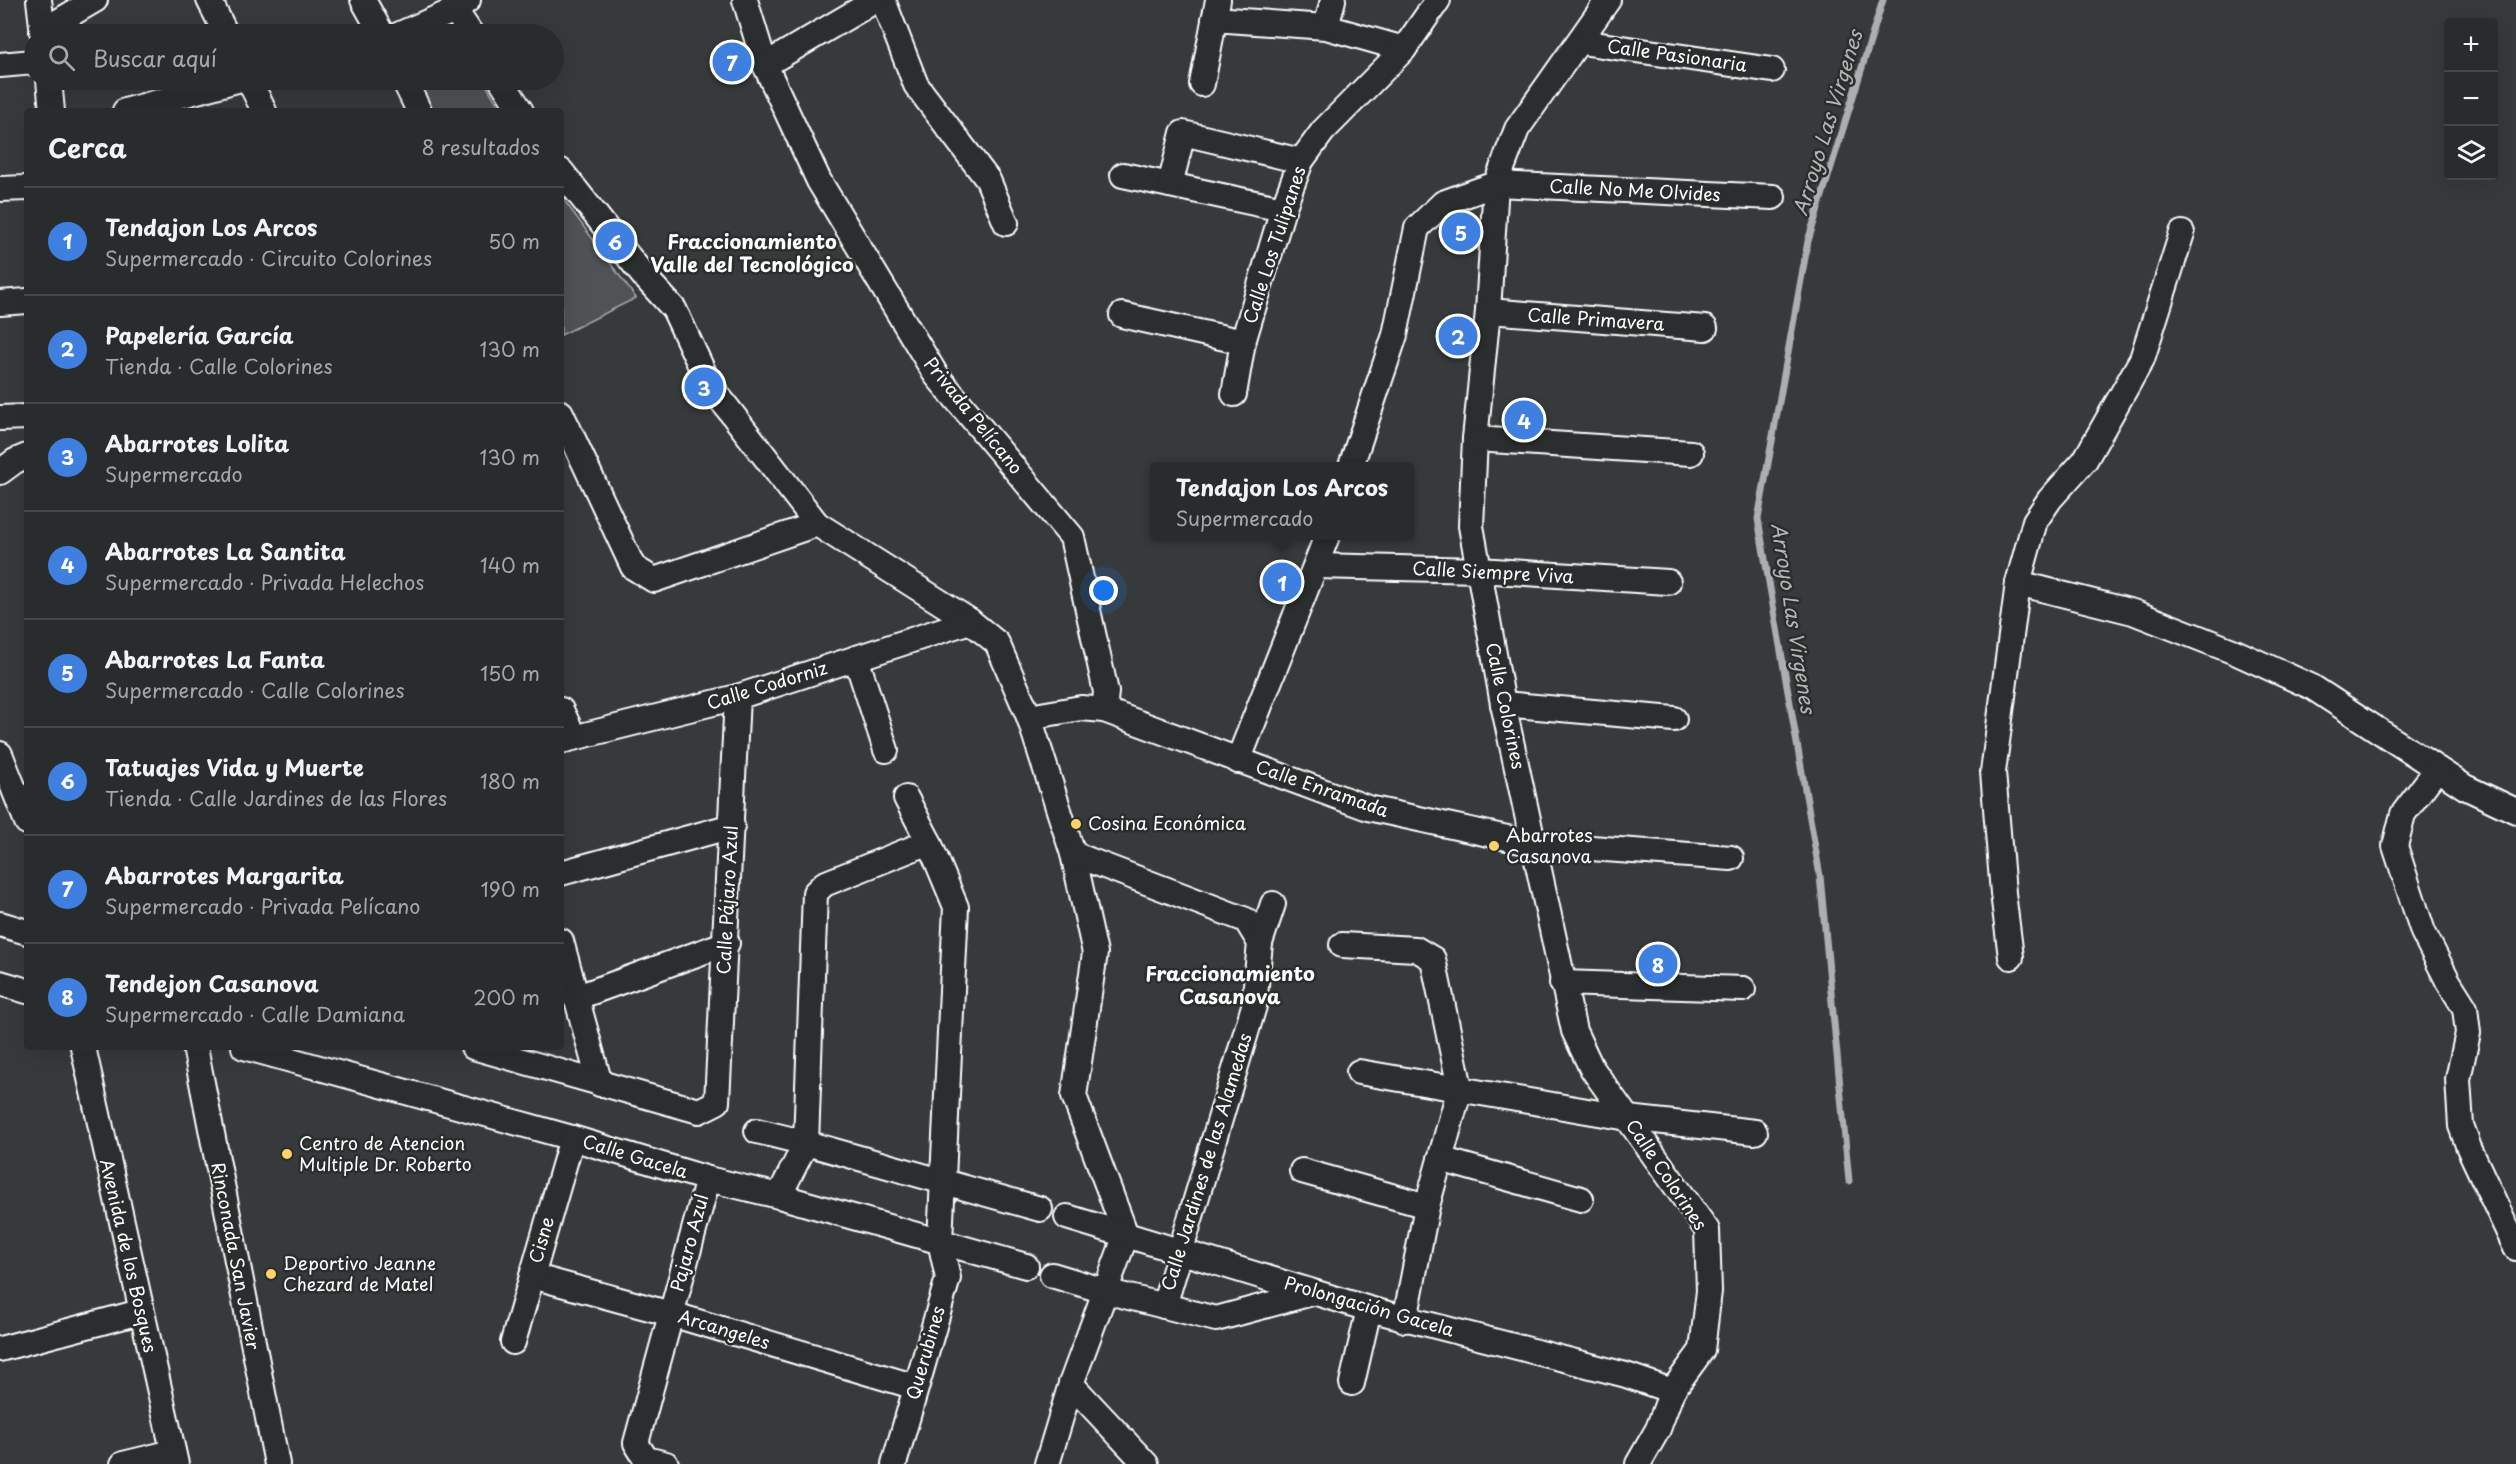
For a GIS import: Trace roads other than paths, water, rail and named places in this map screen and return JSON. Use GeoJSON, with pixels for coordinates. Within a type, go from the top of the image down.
{"type":"FeatureCollection","features":[{"type":"Feature","properties":{"kind":"street"},"geometry":{"type":"LineString","coordinates":[[39,0],[41,24]]}},
{"type":"Feature","properties":{"kind":"street"},"geometry":{"type":"LineString","coordinates":[[56,24],[95,0]]}},
{"type":"Feature","properties":{"kind":"street"},"geometry":{"type":"LineString","coordinates":[[209,0],[221,24]]}},
{"type":"Feature","properties":{"kind":"street"},"geometry":{"type":"LineString","coordinates":[[363,0],[376,24]]}},
{"type":"Feature","properties":{"kind":"street","name":"Privada Pelícano"},"geometry":{"type":"LineString","coordinates":[[745,0],[765,65],[819,180],[936,375],[1072,537],[1106,692],[1104,710]]}},
{"type":"Feature","properties":{"kind":"street"},"geometry":{"type":"LineString","coordinates":[[765,65],[876,0]]}},
{"type":"Feature","properties":{"kind":"street"},"geometry":{"type":"LineString","coordinates":[[883,0],[916,85],[988,180],[1006,223]]}},
{"type":"Feature","properties":{"kind":"street"},"geometry":{"type":"LineString","coordinates":[[1326,27],[1333,0]]}},
{"type":"Feature","properties":{"kind":"street","name":"Calle Los Tulipanes"},"geometry":{"type":"LineString","coordinates":[[1234,394],[1243,342],[1283,209],[1301,161],[1323,131],[1404,49],[1438,0]]}},
{"type":"Feature","properties":{"kind":"street","name":"Calle Colorines"},"geometry":{"type":"LineString","coordinates":[[1608,0],[1581,42],[1517,129],[1496,184],[1488,311],[1475,439],[1471,526],[1503,704],[1574,1031],[1591,1067],[1707,1230],[1709,1291],[1701,1350],[1672,1391],[1658,1429],[1638,1464]]}},
{"type":"Feature","properties":{"kind":"street"},"geometry":{"type":"LineString","coordinates":[[421,24],[461,5],[468,24]]}},
{"type":"Feature","properties":{"kind":"street"},"geometry":{"type":"LineString","coordinates":[[1202,84],[1216,10],[1326,27],[1404,49]]}},
{"type":"Feature","properties":{"kind":"street","name":"Calle Pasionaria"},"geometry":{"type":"LineString","coordinates":[[1581,42],[1772,70]]}},
{"type":"Feature","properties":{"kind":"street"},"geometry":{"type":"LineString","coordinates":[[0,65],[24,63]]}},
{"type":"Feature","properties":{"kind":"street"},"geometry":{"type":"LineString","coordinates":[[50,90],[52,108]]}},
{"type":"Feature","properties":{"kind":"street"},"geometry":{"type":"LineString","coordinates":[[136,108],[201,90]]}},
{"type":"Feature","properties":{"kind":"street"},"geometry":{"type":"LineString","coordinates":[[254,90],[263,108]]}},
{"type":"Feature","properties":{"kind":"street"},"geometry":{"type":"LineString","coordinates":[[409,90],[418,108]]}},
{"type":"Feature","properties":{"kind":"street"},"geometry":{"type":"LineString","coordinates":[[508,90],[520,108]]}},
{"type":"Feature","properties":{"kind":"street"},"geometry":{"type":"LineString","coordinates":[[1170,184],[1182,133],[1301,161]]}},
{"type":"Feature","properties":{"kind":"street"},"geometry":{"type":"LineString","coordinates":[[564,175],[643,275],[674,309],[709,384],[817,524],[969,621],[997,643],[1029,717],[1073,854],[1095,953],[1074,1096],[1126,1235],[1071,1384],[1047,1464]]}},
{"type":"Feature","properties":{"kind":"street"},"geometry":{"type":"LineString","coordinates":[[1123,175],[1283,209]]}},
{"type":"Feature","properties":{"kind":"street"},"geometry":{"type":"LineString","coordinates":[[1352,462],[1395,335],[1417,228],[1443,203],[1496,184]]}},
{"type":"Feature","properties":{"kind":"street","name":"Calle No Me Olvides"},"geometry":{"type":"LineString","coordinates":[[1496,184],[1773,197]]}},
{"type":"Feature","properties":{"kind":"street"},"geometry":{"type":"LineString","coordinates":[[0,189],[24,188]]}},
{"type":"Feature","properties":{"kind":"street"},"geometry":{"type":"LineString","coordinates":[[2011,957],[2003,893],[1994,772],[2018,583],[2035,521],[2085,460],[2142,359],[2182,233]]}},
{"type":"Feature","properties":{"kind":"street"},"geometry":{"type":"LineString","coordinates":[[0,303],[24,301]]}},
{"type":"Feature","properties":{"kind":"street","name":"Calle Primavera"},"geometry":{"type":"LineString","coordinates":[[1488,311],[1705,328]]}},
{"type":"Feature","properties":{"kind":"street"},"geometry":{"type":"LineString","coordinates":[[1122,315],[1243,342]]}},
{"type":"Feature","properties":{"kind":"street"},"geometry":{"type":"LineString","coordinates":[[0,418],[24,417]]}},
{"type":"Feature","properties":{"kind":"street"},"geometry":{"type":"LineString","coordinates":[[564,419],[633,567],[654,580],[817,524]]}},
{"type":"Feature","properties":{"kind":"street"},"geometry":{"type":"LineString","coordinates":[[1475,439],[1691,453]]}},
{"type":"Feature","properties":{"kind":"street"},"geometry":{"type":"LineString","coordinates":[[0,472],[24,457]]}},
{"type":"Feature","properties":{"kind":"street"},"geometry":{"type":"LineString","coordinates":[[1238,761],[1326,540]]}},
{"type":"Feature","properties":{"kind":"street","name":"Calle Siempre Viva"},"geometry":{"type":"LineString","coordinates":[[1317,566],[1479,570],[1668,582]]}},
{"type":"Feature","properties":{"kind":"street"},"geometry":{"type":"LineString","coordinates":[[2018,583],[2133,612],[2235,652],[2312,687],[2465,787],[2516,811]]}},
{"type":"Feature","properties":{"kind":"street","name":"Calle Codorniz"},"geometry":{"type":"LineString","coordinates":[[568,739],[737,697],[969,621]]}},
{"type":"Feature","properties":{"kind":"street"},"geometry":{"type":"LineString","coordinates":[[856,658],[886,750]]}},
{"type":"Feature","properties":{"kind":"street","name":"Calle Pájaro Azul"},"geometry":{"type":"LineString","coordinates":[[600,1084],[699,1111],[717,1102],[737,697]]}},
{"type":"Feature","properties":{"kind":"street"},"geometry":{"type":"LineString","coordinates":[[1503,704],[1674,719]]}},
{"type":"Feature","properties":{"kind":"street","name":"Calle Enramada"},"geometry":{"type":"LineString","coordinates":[[1029,717],[1081,708],[1104,710],[1368,808],[1535,844],[1731,858]]}},
{"type":"Feature","properties":{"kind":"street"},"geometry":{"type":"LineString","coordinates":[[564,722],[568,739]]}},
{"type":"Feature","properties":{"kind":"street"},"geometry":{"type":"LineString","coordinates":[[0,754],[24,814]]}},
{"type":"Feature","properties":{"kind":"street"},"geometry":{"type":"LineString","coordinates":[[2437,769],[2403,814],[2395,846],[2423,932],[2448,981],[2465,1008],[2468,1033],[2458,1079],[2461,1126],[2516,1248]]}},
{"type":"Feature","properties":{"kind":"street","name":"Querubines"},"geometry":{"type":"LineString","coordinates":[[894,1464],[948,1278],[940,1241],[956,907],[929,842],[906,798]]}},
{"type":"Feature","properties":{"kind":"street"},"geometry":{"type":"LineString","coordinates":[[564,872],[732,826]]}},
{"type":"Feature","properties":{"kind":"street"},"geometry":{"type":"LineString","coordinates":[[779,1196],[806,1143],[815,893],[824,884],[929,842]]}},
{"type":"Feature","properties":{"kind":"street"},"geometry":{"type":"LineString","coordinates":[[1073,854],[1246,920],[1260,943]]}},
{"type":"Feature","properties":{"kind":"street","name":"Calle Jardines de las Alamedas"},"geometry":{"type":"LineString","coordinates":[[1164,1306],[1254,1006],[1260,943],[1273,904]]}},
{"type":"Feature","properties":{"kind":"street"},"geometry":{"type":"LineString","coordinates":[[0,924],[24,931]]}},
{"type":"Feature","properties":{"kind":"street"},"geometry":{"type":"LineString","coordinates":[[575,998],[726,943]]}},
{"type":"Feature","properties":{"kind":"street"},"geometry":{"type":"LineString","coordinates":[[1342,945],[1416,949],[1433,959],[1460,1088],[1427,1206],[1406,1320]]}},
{"type":"Feature","properties":{"kind":"street"},"geometry":{"type":"LineString","coordinates":[[564,952],[600,1084]]}},
{"type":"Feature","properties":{"kind":"street"},"geometry":{"type":"LineString","coordinates":[[0,983],[24,990]]}},
{"type":"Feature","properties":{"kind":"street"},"geometry":{"type":"LineString","coordinates":[[1562,983],[1743,990]]}},
{"type":"Feature","properties":{"kind":"street","name":"Avenida de los Bosques"},"geometry":{"type":"LineString","coordinates":[[83,1050],[140,1312],[175,1458]]}},
{"type":"Feature","properties":{"kind":"street","name":"Rinconada San Javier"},"geometry":{"type":"LineString","coordinates":[[196,1050],[277,1464]]}},
{"type":"Feature","properties":{"kind":"street","name":"Calle Gacela"},"geometry":{"type":"LineString","coordinates":[[255,1050],[572,1138],[708,1179],[779,1196],[1026,1266]]}},
{"type":"Feature","properties":{"kind":"street"},"geometry":{"type":"LineString","coordinates":[[483,1050],[600,1084]]}},
{"type":"Feature","properties":{"kind":"street"},"geometry":{"type":"LineString","coordinates":[[1359,1072],[1628,1118],[1755,1132]]}},
{"type":"Feature","properties":{"kind":"street"},"geometry":{"type":"LineString","coordinates":[[757,1131],[943,1180],[1040,1209]]}},
{"type":"Feature","properties":{"kind":"street","name":"Cisne"},"geometry":{"type":"LineString","coordinates":[[513,1342],[572,1138]]}},
{"type":"Feature","properties":{"kind":"street"},"geometry":{"type":"LineString","coordinates":[[1440,1159],[1581,1199]]}},
{"type":"Feature","properties":{"kind":"street"},"geometry":{"type":"LineString","coordinates":[[1302,1171],[1427,1206]]}},
{"type":"Feature","properties":{"kind":"street","name":"Pajaro Azul"},"geometry":{"type":"LineString","coordinates":[[666,1464],[646,1459],[636,1443],[708,1179]]}},
{"type":"Feature","properties":{"kind":"street","name":"Prolongación Gacela"},"geometry":{"type":"LineString","coordinates":[[1067,1217],[1181,1250],[1312,1293],[1406,1320],[1626,1375],[1672,1391]]}},
{"type":"Feature","properties":{"kind":"street"},"geometry":{"type":"LineString","coordinates":[[1052,1275],[1105,1292],[1216,1319],[1312,1293]]}},
{"type":"Feature","properties":{"kind":"street","name":"Arcangeles"},"geometry":{"type":"LineString","coordinates":[[532,1276],[671,1314],[916,1387]]}},
{"type":"Feature","properties":{"kind":"street"},"geometry":{"type":"LineString","coordinates":[[1352,1383],[1369,1309]]}},
{"type":"Feature","properties":{"kind":"street"},"geometry":{"type":"LineString","coordinates":[[0,1349],[140,1312]]}},
{"type":"Feature","properties":{"kind":"street"},"geometry":{"type":"LineString","coordinates":[[1071,1384],[1146,1464]]}},
{"type":"Feature","properties":{"kind":"street"},"geometry":{"type":"LineString","coordinates":[[123,1464],[175,1458]]}},
{"type":"Feature","properties":{"kind":"waterway","name":"Arroyo Las Virgenes"},"geometry":{"type":"LineString","coordinates":[[1849,1181],[1820,876],[1758,519],[1808,241],[1883,0]]}},
{"type":"Feature","properties":{"kind":"place","name":"Abarrotes Margarita"},"geometry":{"type":"Point","coordinates":[732,62]}},
{"type":"Feature","properties":{"kind":"place","name":"Abarrotes La Fanta"},"geometry":{"type":"Point","coordinates":[1461,232]}},
{"type":"Feature","properties":{"kind":"place","name":"Tatuajes Vida y Muerte"},"geometry":{"type":"Point","coordinates":[615,241]}},
{"type":"Feature","properties":{"kind":"place","name":"Papelería García"},"geometry":{"type":"Point","coordinates":[1458,336]}},
{"type":"Feature","properties":{"kind":"place","name":"Abarrotes Lolita"},"geometry":{"type":"Point","coordinates":[704,387]}},
{"type":"Feature","properties":{"kind":"place","name":"Abarrotes La Santita"},"geometry":{"type":"Point","coordinates":[1524,420]}},
{"type":"Feature","properties":{"kind":"place","name":"Tendajon Los Arcos"},"geometry":{"type":"Point","coordinates":[1282,582]}},
{"type":"Feature","properties":{"kind":"place","name":"Cosina Económica"},"geometry":{"type":"Point","coordinates":[1076,824]}},
{"type":"Feature","properties":{"kind":"place","name":"Abarrotes Casanova"},"geometry":{"type":"Point","coordinates":[1494,846]}},
{"type":"Feature","properties":{"kind":"place","name":"Tendejon Casanova"},"geometry":{"type":"Point","coordinates":[1658,964]}},
{"type":"Feature","properties":{"kind":"place","name":"Centro de Atencion Multiple Dr. Roberto"},"geometry":{"type":"Point","coordinates":[287,1154]}},
{"type":"Feature","properties":{"kind":"place","name":"Deportivo Jeanne Chezard de Matel"},"geometry":{"type":"Point","coordinates":[271,1274]}},
{"type":"Feature","properties":{"kind":"district","name":"Fraccionamiento Valle del Tecnológico"},"geometry":{"type":"Point","coordinates":[752,254]}},
{"type":"Feature","properties":{"kind":"district","name":"Fraccionamiento Casanova"},"geometry":{"type":"Point","coordinates":[1230,986]}}]}
